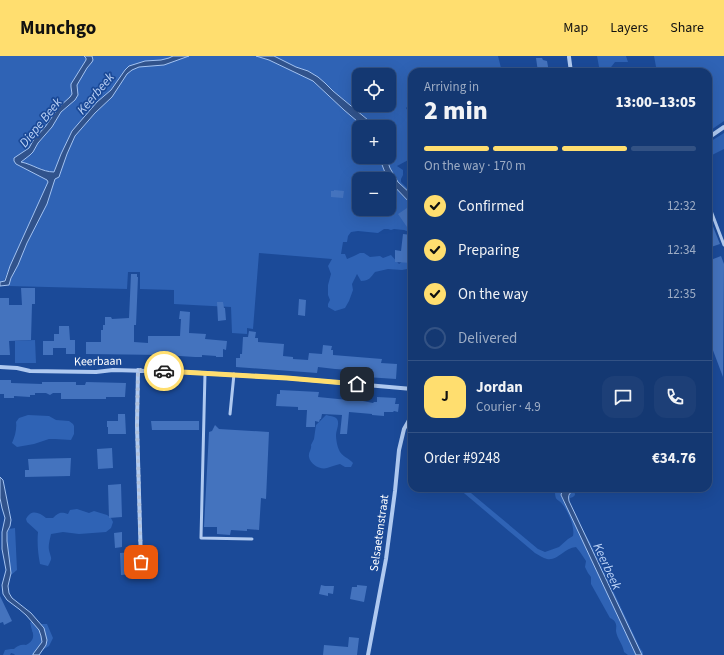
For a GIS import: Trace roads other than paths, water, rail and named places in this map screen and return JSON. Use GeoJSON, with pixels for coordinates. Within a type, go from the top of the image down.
{"type":"FeatureCollection","features":[{"type":"Feature","properties":{"kind":"street"},"geometry":{"type":"LineString","coordinates":[[569,57],[570,68]]}},
{"type":"Feature","properties":{"kind":"street"},"geometry":{"type":"LineString","coordinates":[[712,135],[724,127]]}},
{"type":"Feature","properties":{"kind":"street","name":"Keerbaan"},"geometry":{"type":"LineString","coordinates":[[0,368],[17,368],[30,371],[96,372],[138,370],[234,374],[408,389]]}},
{"type":"Feature","properties":{"kind":"street"},"geometry":{"type":"LineString","coordinates":[[138,370],[137,425],[141,562]]}},
{"type":"Feature","properties":{"kind":"street","name":"Selsaetenstraat"},"geometry":{"type":"LineString","coordinates":[[368,655],[387,551],[399,450],[404,429],[408,422]]}},
{"type":"Feature","properties":{"kind":"lane"},"geometry":{"type":"LineString","coordinates":[[712,214],[724,244]]}},
{"type":"Feature","properties":{"kind":"lane"},"geometry":{"type":"LineString","coordinates":[[205,373],[201,538],[252,539]]}},
{"type":"Feature","properties":{"kind":"lane"},"geometry":{"type":"LineString","coordinates":[[230,414],[234,374]]}},
{"type":"Feature","properties":{"kind":"water label","name":"Keerbeek"},"geometry":{"type":"Point","coordinates":[95,93]}},
{"type":"Feature","properties":{"kind":"water label","name":"Diepe Beek"},"geometry":{"type":"Point","coordinates":[40,122]}},
{"type":"Feature","properties":{"kind":"water label","name":"Keerbeek"},"geometry":{"type":"Point","coordinates":[608,566]}}]}
